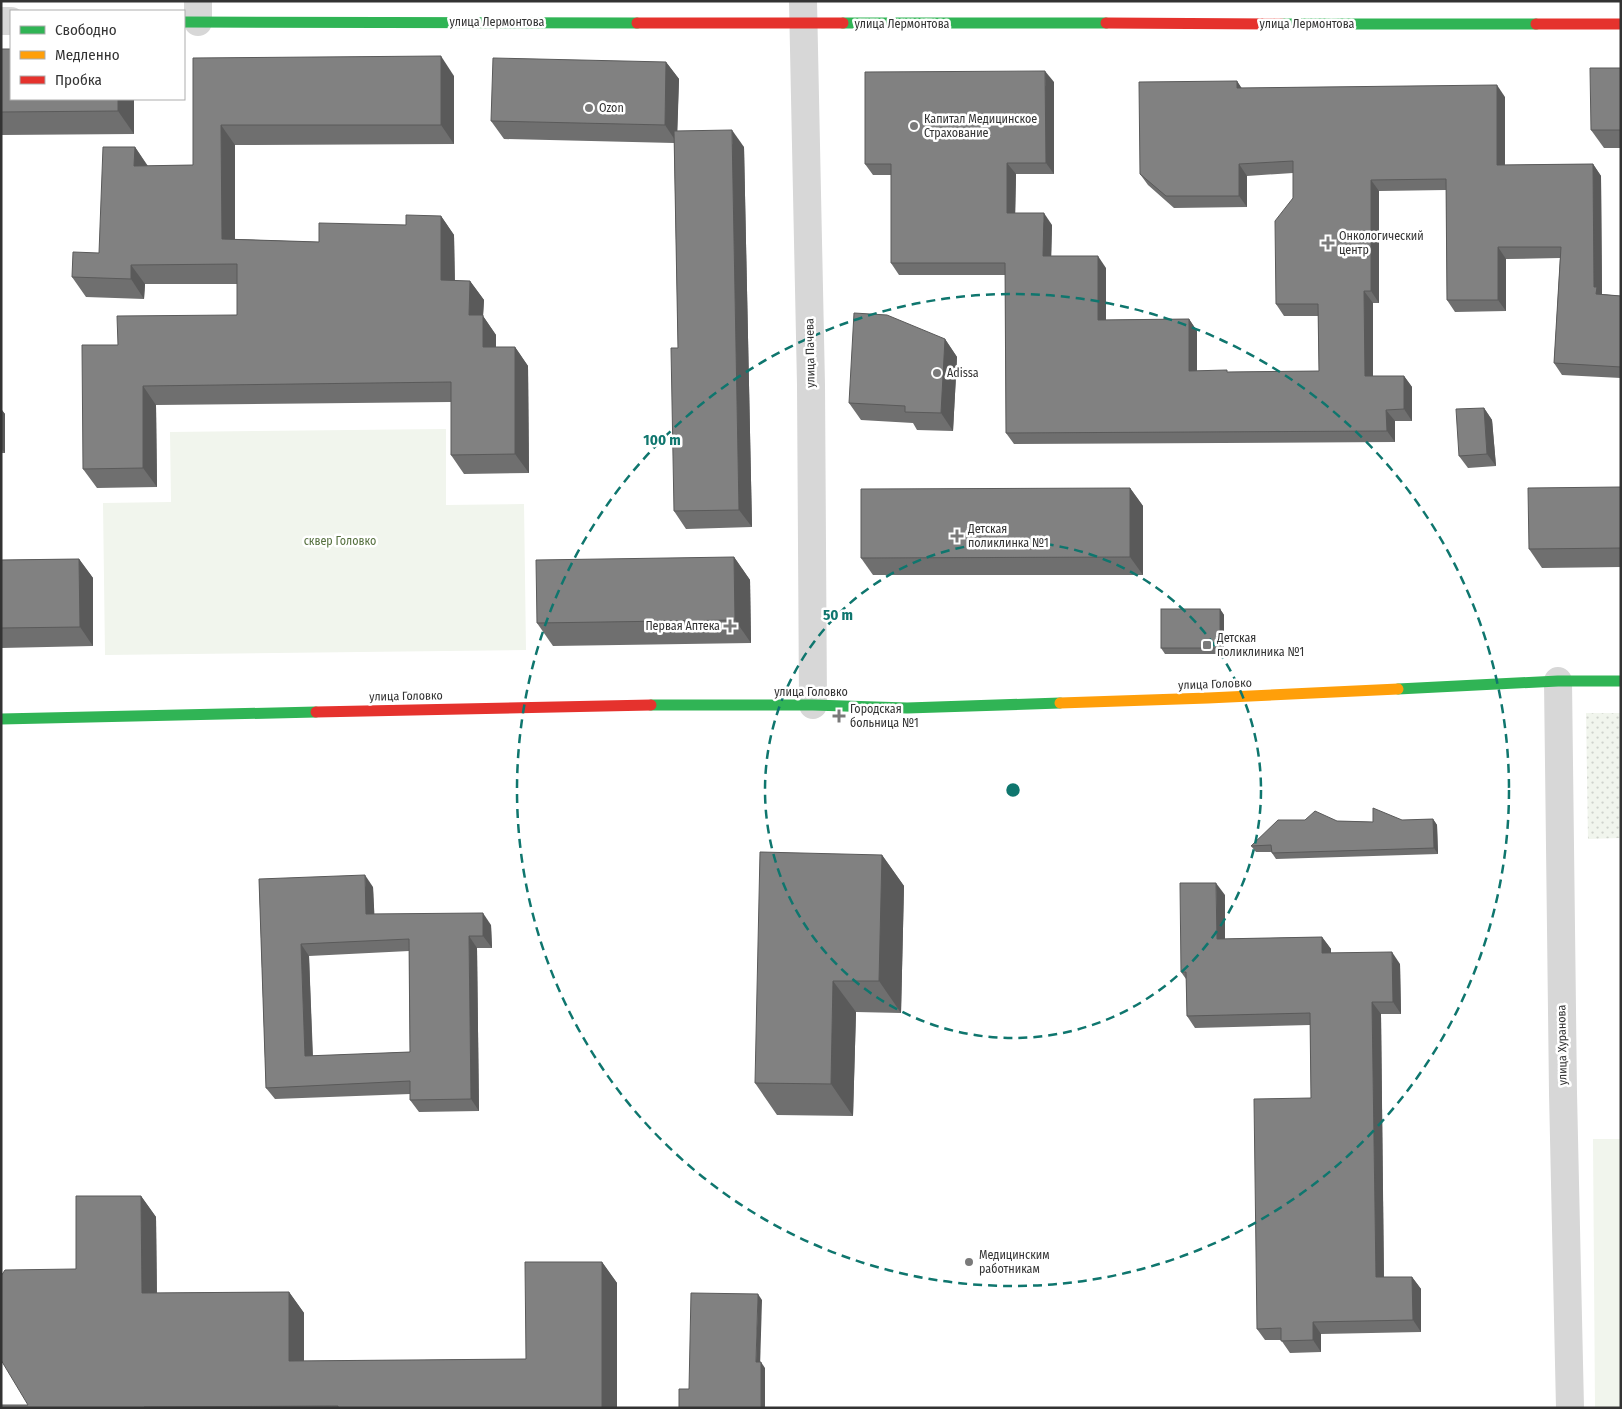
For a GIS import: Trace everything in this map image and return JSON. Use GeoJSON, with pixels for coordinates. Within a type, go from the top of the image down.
{"type":"FeatureCollection","features":[{"type":"Feature","properties":{"kind":"street","name":"улица Лермонтова"},"geometry":{"type":"LineString","coordinates":[[193,15],[803,12],[1621,24]]}},
{"type":"Feature","properties":{"kind":"street","name":"улица Пачева"},"geometry":{"type":"LineString","coordinates":[[803,12],[811,385],[813,705]]}},
{"type":"Feature","properties":{"kind":"street","name":"улица Головко"},"geometry":{"type":"LineString","coordinates":[[1,719],[618,705],[813,705],[908,708],[1228,697],[1558,681],[1621,681]]}},
{"type":"Feature","properties":{"kind":"street","name":"улица Хуранова"},"geometry":{"type":"LineString","coordinates":[[1558,681],[1563,1103],[1570,1408]]}},
{"type":"Feature","properties":{"kind":"green space","name":"сквер Головко"},"geometry":{"type":"Polygon","coordinates":[[[446,429],[446,505],[524,504],[526,650],[105,655],[103,503],[171,502],[170,432],[446,429]]]}},
{"type":"Feature","properties":{"kind":"green space"},"geometry":{"type":"Polygon","coordinates":[[[1586,713],[1621,713],[1621,838],[1588,839],[1586,713]]]}},
{"type":"Feature","properties":{"kind":"green space"},"geometry":{"type":"Polygon","coordinates":[[[1593,1139],[1621,1139],[1621,1408],[1595,1408],[1593,1139]]]}},
{"type":"Feature","properties":{"kind":"building"},"geometry":{"type":"Polygon","coordinates":[[[1,49],[10,49],[10,100],[118,100],[118,111],[1,112],[1,49]]]}},
{"type":"Feature","properties":{"kind":"building"},"geometry":{"type":"Polygon","coordinates":[[[441,56],[441,125],[221,125],[222,239],[319,242],[319,223],[406,225],[406,215],[441,216],[441,280],[470,281],[469,315],[483,315],[483,347],[515,347],[515,454],[451,455],[451,382],[143,386],[143,468],[83,469],[82,345],[118,345],[117,316],[237,315],[237,264],[131,265],[131,279],[72,277],[73,252],[99,253],[103,147],[135,147],[134,166],[193,165],[193,58],[441,56]]]}},
{"type":"Feature","properties":{"kind":"building"},"geometry":{"type":"Polygon","coordinates":[[[493,58],[666,62],[665,125],[491,121],[493,58]]]}},
{"type":"Feature","properties":{"kind":"building"},"geometry":{"type":"Polygon","coordinates":[[[1590,68],[1621,68],[1621,130],[1591,130],[1590,68]]]}},
{"type":"Feature","properties":{"kind":"building"},"geometry":{"type":"Polygon","coordinates":[[[1045,71],[1046,163],[1007,163],[1007,213],[1044,213],[1043,256],[1098,256],[1098,320],[1189,319],[1189,371],[1319,371],[1318,304],[1276,304],[1275,221],[1293,198],[1293,161],[1239,164],[1239,196],[1166,196],[1140,174],[1139,82],[1237,81],[1237,88],[1497,85],[1497,165],[1593,164],[1594,287],[1597,287],[1596,294],[1621,296],[1621,367],[1554,363],[1561,247],[1498,247],[1498,300],[1447,300],[1446,179],[1371,180],[1371,291],[1364,291],[1365,376],[1404,376],[1404,409],[1386,410],[1387,431],[1006,433],[1005,263],[891,263],[891,164],[865,164],[865,72],[1045,71]]]}},
{"type":"Feature","properties":{"kind":"building"},"geometry":{"type":"Polygon","coordinates":[[[732,130],[739,510],[674,511],[671,348],[678,348],[674,131],[732,130]]]}},
{"type":"Feature","properties":{"kind":"building"},"geometry":{"type":"Polygon","coordinates":[[[854,313],[887,315],[945,339],[941,413],[905,412],[905,406],[849,403],[854,313]]]}},
{"type":"Feature","properties":{"kind":"building"},"geometry":{"type":"Polygon","coordinates":[[[1484,408],[1487,454],[1459,456],[1456,409],[1484,408]]]}},
{"type":"Feature","properties":{"kind":"building"},"geometry":{"type":"Polygon","coordinates":[[[1621,487],[1621,548],[1529,549],[1528,488],[1621,487]]]}},
{"type":"Feature","properties":{"kind":"building"},"geometry":{"type":"Polygon","coordinates":[[[1130,488],[1130,557],[861,558],[861,489],[1130,488]]]}},
{"type":"Feature","properties":{"kind":"building"},"geometry":{"type":"Polygon","coordinates":[[[734,557],[735,620],[537,623],[536,560],[734,557]]]}},
{"type":"Feature","properties":{"kind":"building"},"geometry":{"type":"Polygon","coordinates":[[[79,559],[80,627],[1,628],[1,560],[79,559]]]}},
{"type":"Feature","properties":{"kind":"building"},"geometry":{"type":"Polygon","coordinates":[[[1161,609],[1220,609],[1220,648],[1161,648],[1161,609]]]}},
{"type":"Feature","properties":{"kind":"building"},"geometry":{"type":"Polygon","coordinates":[[[1373,808],[1402,820],[1433,819],[1434,848],[1272,853],[1271,845],[1251,846],[1278,820],[1305,820],[1315,811],[1337,821],[1373,822],[1373,808]]]}},
{"type":"Feature","properties":{"kind":"building"},"geometry":{"type":"Polygon","coordinates":[[[760,852],[882,855],[879,981],[833,981],[831,1084],[755,1083],[760,852]]]}},
{"type":"Feature","properties":{"kind":"building"},"geometry":{"type":"Polygon","coordinates":[[[365,875],[366,914],[483,913],[483,936],[469,936],[471,1099],[410,1100],[410,1081],[266,1088],[259,879],[365,875]],[[409,939],[301,944],[305,1056],[410,1052],[409,939]]]}},
{"type":"Feature","properties":{"kind":"building"},"geometry":{"type":"Polygon","coordinates":[[[1180,883],[1216,883],[1217,939],[1322,937],[1322,953],[1392,952],[1393,1002],[1372,1002],[1376,1277],[1412,1277],[1413,1320],[1313,1322],[1313,1340],[1281,1341],[1281,1328],[1257,1329],[1254,1099],[1311,1098],[1310,1013],[1187,1016],[1186,972],[1181,972],[1180,883]]]}},
{"type":"Feature","properties":{"kind":"building"},"geometry":{"type":"Polygon","coordinates":[[[76,1196],[141,1196],[142,1293],[289,1292],[289,1361],[526,1359],[525,1262],[602,1262],[602,1408],[338,1408],[338,1406],[1,1408],[1,1405],[28,1405],[1,1360],[1,1276],[5,1270],[76,1269],[76,1196]]]}},
{"type":"Feature","properties":{"kind":"building"},"geometry":{"type":"Polygon","coordinates":[[[691,1293],[758,1294],[756,1362],[761,1362],[761,1408],[679,1408],[679,1389],[689,1389],[691,1293]]]}},
{"type":"Feature","properties":{"kind":"traffic: fast"},"geometry":{"type":"LineString","coordinates":[[185,22],[637,23]]}},
{"type":"Feature","properties":{"kind":"traffic: fast"},"geometry":{"type":"LineString","coordinates":[[843,23],[1106,23]]}},
{"type":"Feature","properties":{"kind":"traffic: fast"},"geometry":{"type":"LineString","coordinates":[[1282,24],[1536,24]]}},
{"type":"Feature","properties":{"kind":"traffic: fast"},"geometry":{"type":"LineString","coordinates":[[1398,689],[1558,681],[1621,681]]}},
{"type":"Feature","properties":{"kind":"traffic: fast"},"geometry":{"type":"LineString","coordinates":[[651,705],[813,705],[907,708],[1060,703]]}},
{"type":"Feature","properties":{"kind":"traffic: fast"},"geometry":{"type":"LineString","coordinates":[[1,719],[316,712]]}},
{"type":"Feature","properties":{"kind":"traffic: slow"},"geometry":{"type":"LineString","coordinates":[[1060,703],[1398,689]]}},
{"type":"Feature","properties":{"kind":"traffic: jam"},"geometry":{"type":"LineString","coordinates":[[637,23],[843,23]]}},
{"type":"Feature","properties":{"kind":"traffic: jam"},"geometry":{"type":"LineString","coordinates":[[1106,23],[1282,24]]}},
{"type":"Feature","properties":{"kind":"traffic: jam"},"geometry":{"type":"LineString","coordinates":[[1536,24],[1621,24]]}},
{"type":"Feature","properties":{"kind":"traffic: jam"},"geometry":{"type":"LineString","coordinates":[[316,712],[651,705]]}},
{"type":"Feature","properties":{"kind":"place","name":"Ozon"},"geometry":{"type":"Point","coordinates":[589,108]}},
{"type":"Feature","properties":{"kind":"place","name":"Капитал Медицинское Страхование"},"geometry":{"type":"Point","coordinates":[914,126]}},
{"type":"Feature","properties":{"kind":"place","name":"Онкологический центр"},"geometry":{"type":"Point","coordinates":[1328,243]}},
{"type":"Feature","properties":{"kind":"place","name":"Adissa"},"geometry":{"type":"Point","coordinates":[937,373]}},
{"type":"Feature","properties":{"kind":"place","name":"Детская поликлинка №1"},"geometry":{"type":"Point","coordinates":[957,536]}},
{"type":"Feature","properties":{"kind":"place","name":"Первая Аптека"},"geometry":{"type":"Point","coordinates":[730,626]}},
{"type":"Feature","properties":{"kind":"place","name":"Детская поликлиника №1"},"geometry":{"type":"Point","coordinates":[1207,645]}},
{"type":"Feature","properties":{"kind":"place","name":"Городская больница №1"},"geometry":{"type":"Point","coordinates":[839,716]}},
{"type":"Feature","properties":{"kind":"place","name":"Медицинским работникам"},"geometry":{"type":"Point","coordinates":[969,1262]}}]}
